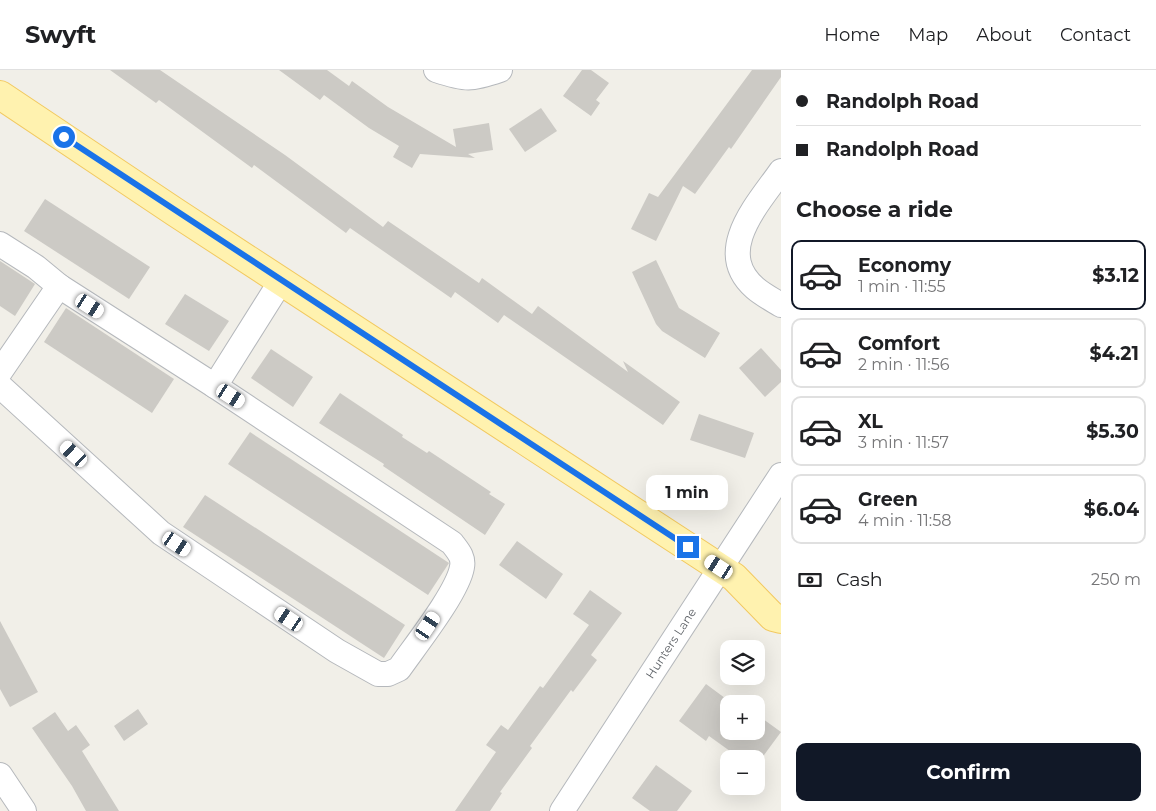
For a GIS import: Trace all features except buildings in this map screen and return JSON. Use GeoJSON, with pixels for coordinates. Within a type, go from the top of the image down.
{"type":"FeatureCollection","features":[{"type":"Feature","properties":{"kind":"main road"},"geometry":{"type":"LineString","coordinates":[[0,94],[281,281],[726,572],[773,617],[781,619]]}},
{"type":"Feature","properties":{"kind":"main road"},"geometry":{"type":"LineString","coordinates":[[726,572],[781,594]]}},
{"type":"Feature","properties":{"kind":"street"},"geometry":{"type":"LineString","coordinates":[[436,70],[463,79],[489,74]]}},
{"type":"Feature","properties":{"kind":"street"},"geometry":{"type":"LineString","coordinates":[[781,171],[743,226],[738,250],[740,266],[754,288],[781,305]]}},
{"type":"Feature","properties":{"kind":"street"},"geometry":{"type":"LineString","coordinates":[[0,244],[59,286],[215,386],[452,543],[461,556],[463,566],[457,584],[399,669],[388,674],[378,674],[337,651],[161,533],[0,386]]}},
{"type":"Feature","properties":{"kind":"street"},"geometry":{"type":"LineString","coordinates":[[215,386],[281,281]]}},
{"type":"Feature","properties":{"kind":"street"},"geometry":{"type":"LineString","coordinates":[[4,357],[59,286]]}},
{"type":"Feature","properties":{"kind":"street","name":"Hunters Lane"},"geometry":{"type":"LineString","coordinates":[[562,811],[726,572],[781,475]]}},
{"type":"Feature","properties":{"kind":"street"},"geometry":{"type":"LineString","coordinates":[[0,775],[24,811]]}},
{"type":"Feature","properties":{"kind":"route"},"geometry":{"type":"LineString","coordinates":[[64,137],[175,212],[688,547]]}}]}
